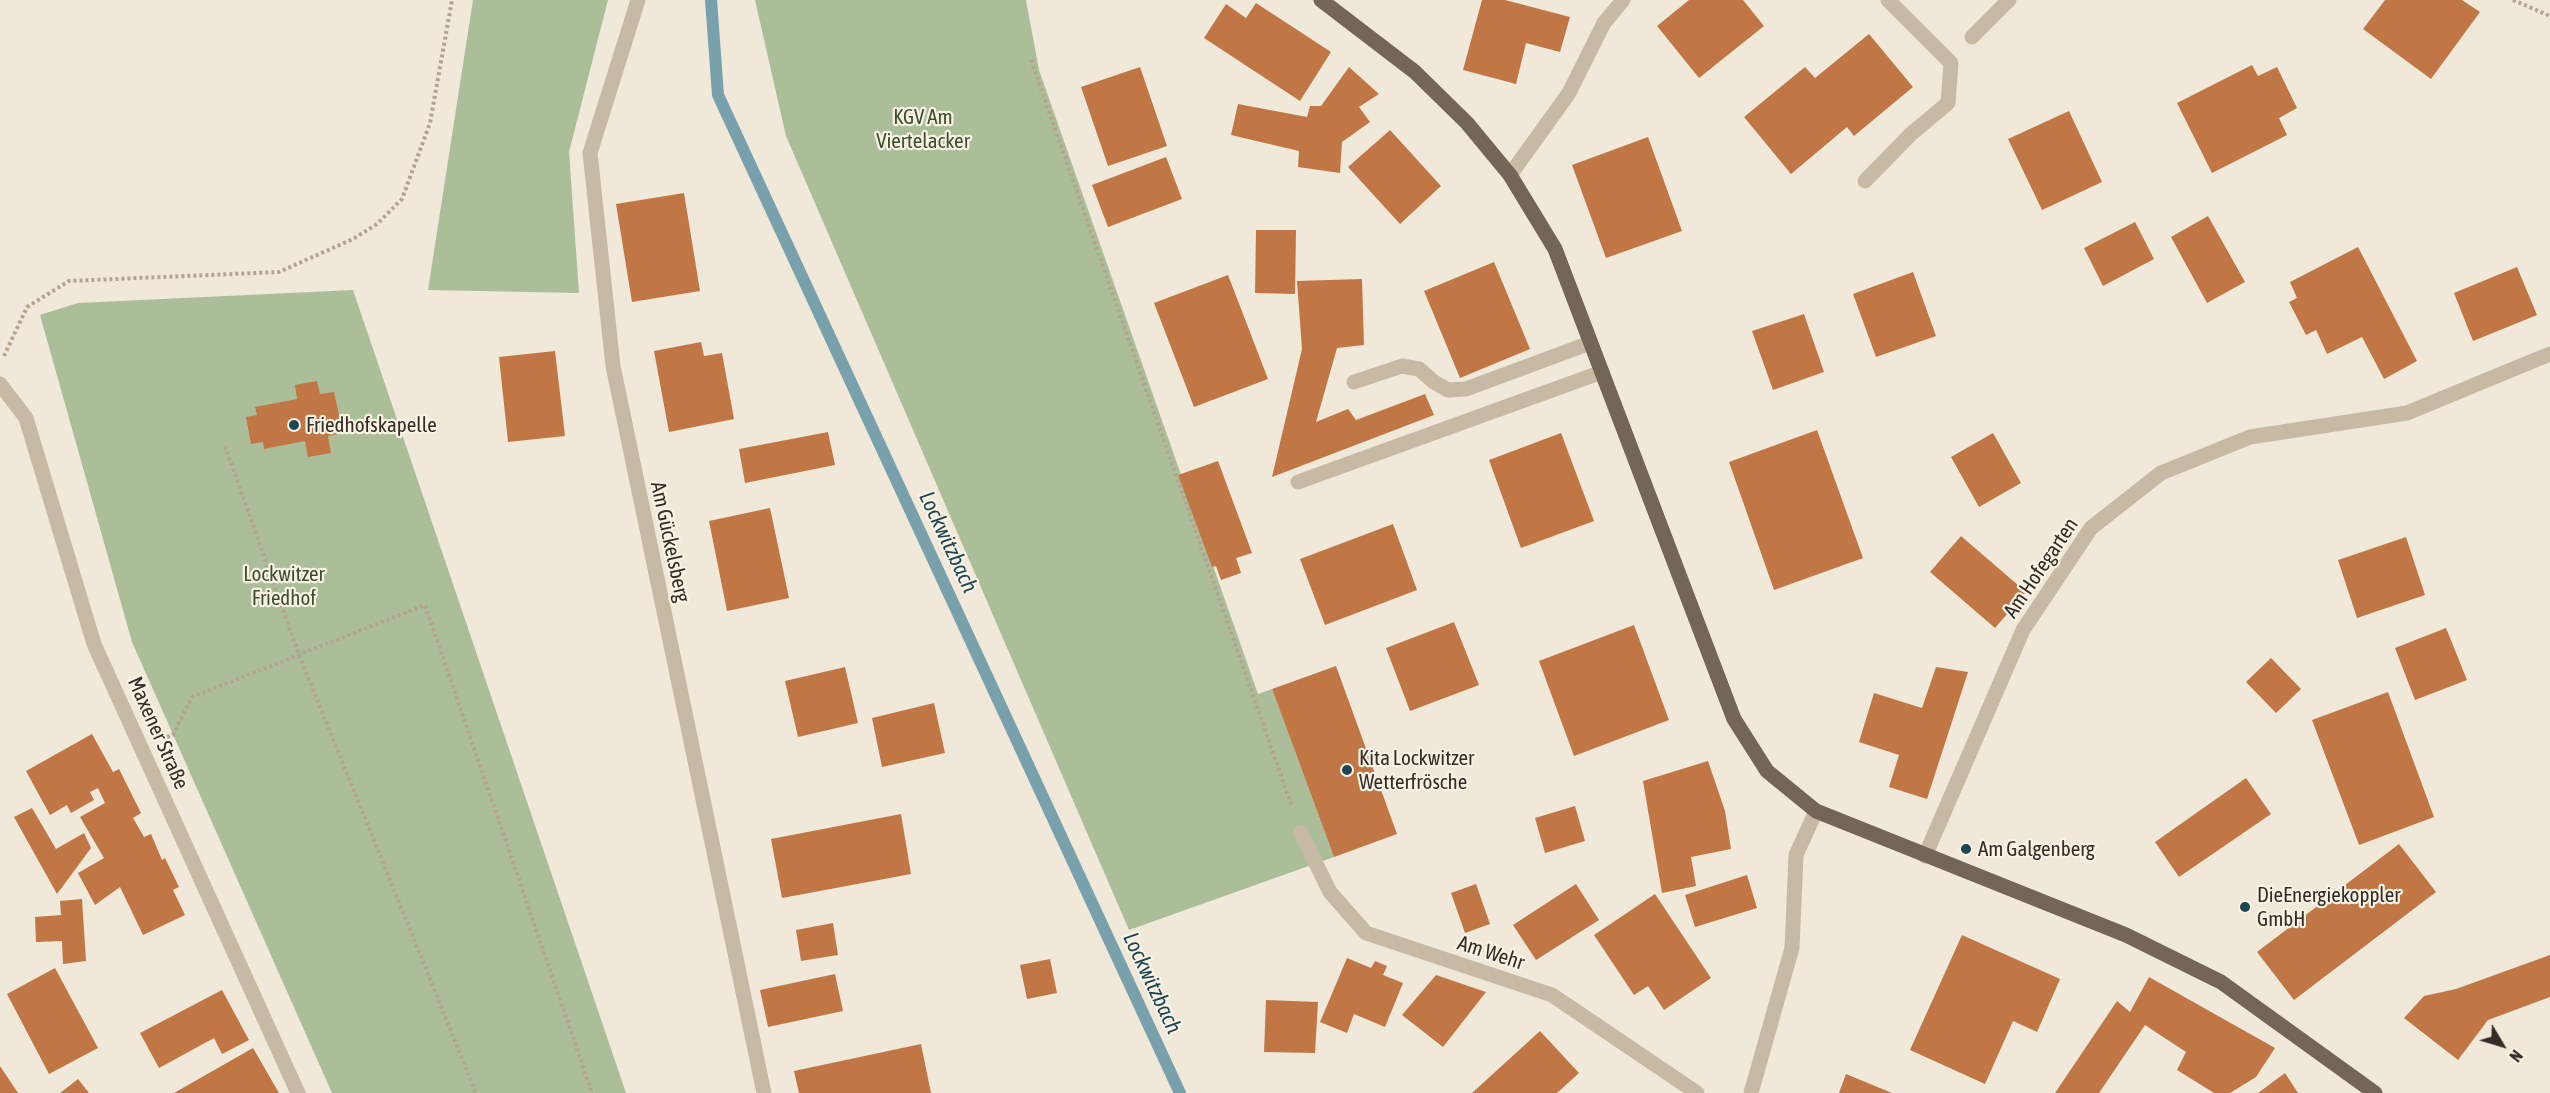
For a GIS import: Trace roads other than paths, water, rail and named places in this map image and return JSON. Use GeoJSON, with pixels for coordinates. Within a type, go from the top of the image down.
{"type":"FeatureCollection","features":[{"type":"Feature","properties":{"kind":"main road"},"geometry":{"type":"LineString","coordinates":[[1321,0],[1415,72],[1467,123],[1510,175],[1555,249],[1734,719],[1767,771],[1816,811],[2126,935],[2221,982],[2375,1093]]}},
{"type":"Feature","properties":{"kind":"street","name":"Am Gückelsberg"},"geometry":{"type":"LineString","coordinates":[[638,0],[590,153],[613,366],[764,1093]]}},
{"type":"Feature","properties":{"kind":"street"},"geometry":{"type":"LineString","coordinates":[[1510,175],[1569,93],[1604,23],[1623,0]]}},
{"type":"Feature","properties":{"kind":"street"},"geometry":{"type":"LineString","coordinates":[[1866,181],[1911,134],[1948,104],[1951,63],[1888,0]]}},
{"type":"Feature","properties":{"kind":"street"},"geometry":{"type":"LineString","coordinates":[[1972,37],[2009,0]]}},
{"type":"Feature","properties":{"kind":"street"},"geometry":{"type":"LineString","coordinates":[[1354,381],[1402,366],[1419,369],[1448,390],[1466,389],[1590,343]]}},
{"type":"Feature","properties":{"kind":"street","name":"Am Hofegarten"},"geometry":{"type":"LineString","coordinates":[[1925,856],[2023,630],[2091,528],[2161,473],[2250,437],[2407,413],[2550,354]]}},
{"type":"Feature","properties":{"kind":"street"},"geometry":{"type":"LineString","coordinates":[[1298,482],[1602,372]]}},
{"type":"Feature","properties":{"kind":"street","name":"Maxener Straße"},"geometry":{"type":"LineString","coordinates":[[0,384],[26,418],[94,644],[298,1093]]}},
{"type":"Feature","properties":{"kind":"street"},"geometry":{"type":"LineString","coordinates":[[1751,1093],[1792,948],[1796,855],[1816,811]]}},
{"type":"Feature","properties":{"kind":"street","name":"Am Wehr"},"geometry":{"type":"LineString","coordinates":[[1301,833],[1330,892],[1366,933],[1428,956],[1552,994],[1697,1093]]}},
{"type":"Feature","properties":{"kind":"waterway","name":"Lockwitzbach"},"geometry":{"type":"LineString","coordinates":[[711,0],[718,95],[1180,1093]]}},
{"type":"Feature","properties":{"kind":"place","name":"Friedhofskapelle"},"geometry":{"type":"Point","coordinates":[294,425]}},
{"type":"Feature","properties":{"kind":"place","name":"Kita Lockwitzer Wetterfrösche"},"geometry":{"type":"Point","coordinates":[1347,770]}},
{"type":"Feature","properties":{"kind":"place","name":"Am Galgenberg"},"geometry":{"type":"Point","coordinates":[1966,849]}},
{"type":"Feature","properties":{"kind":"place","name":"DieEnergiekoppler GmbH"},"geometry":{"type":"Point","coordinates":[2245,907]}},
{"type":"Feature","properties":{"kind":"park label","name":"KGV Am Viertelacker"},"geometry":{"type":"Point","coordinates":[923,129]}},
{"type":"Feature","properties":{"kind":"park label","name":"Lockwitzer Friedhof"},"geometry":{"type":"Point","coordinates":[284,586]}}]}
